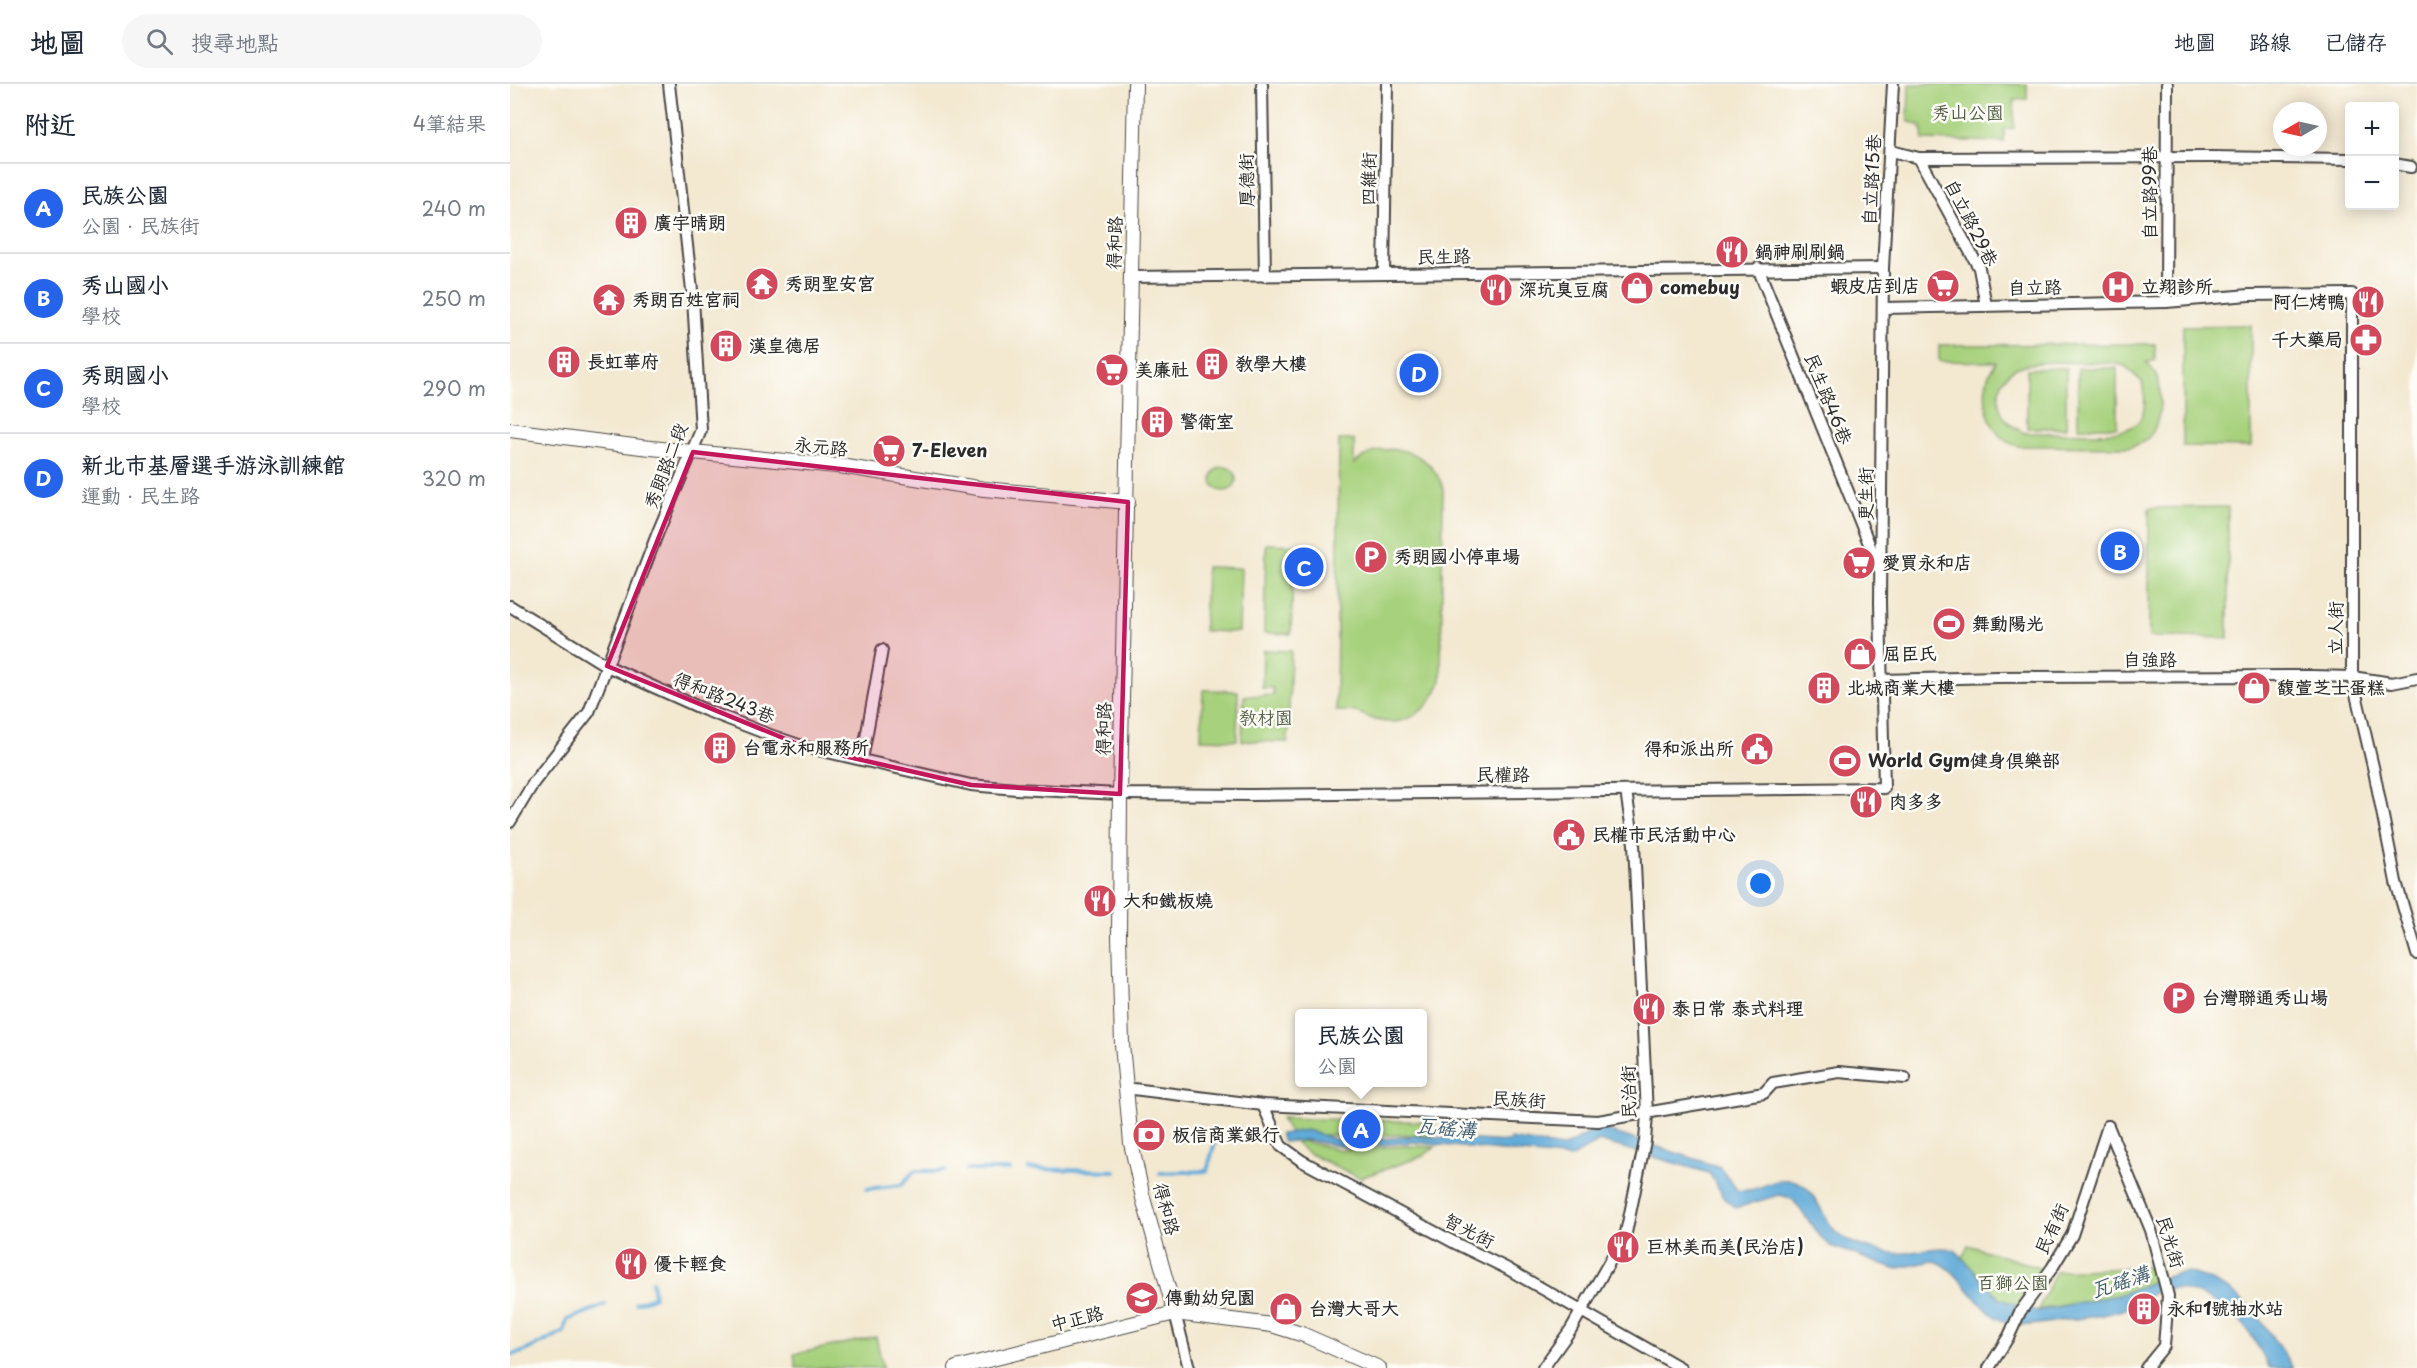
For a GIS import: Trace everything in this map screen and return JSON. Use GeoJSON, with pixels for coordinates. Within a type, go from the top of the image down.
{"type":"FeatureCollection","features":[{"type":"Feature","properties":{"kind":"street","name":"秀朗路二段"},"geometry":{"type":"LineString","coordinates":[[510,822],[534,782],[589,712],[658,532],[701,430],[696,333],[669,84]]}},
{"type":"Feature","properties":{"kind":"street","name":"得和路"},"geometry":{"type":"LineString","coordinates":[[1135,84],[1128,502],[1120,794],[1119,936],[1125,1088],[1131,1143],[1143,1198],[1189,1368]]}},
{"type":"Feature","properties":{"kind":"street","name":"厚德街"},"geometry":{"type":"LineString","coordinates":[[1262,84],[1265,276]]}},
{"type":"Feature","properties":{"kind":"street","name":"四維街"},"geometry":{"type":"LineString","coordinates":[[1384,274],[1387,84]]}},
{"type":"Feature","properties":{"kind":"street","name":"自立路99巷"},"geometry":{"type":"LineString","coordinates":[[2166,303],[2167,84]]}},
{"type":"Feature","properties":{"kind":"street","name":"自立路15巷"},"geometry":{"type":"LineString","coordinates":[[1883,268],[1893,89]]}},
{"type":"Feature","properties":{"kind":"street"},"geometry":{"type":"LineString","coordinates":[[1891,151],[1919,158],[2345,159]]}},
{"type":"Feature","properties":{"kind":"street","name":"自立路29巷"},"geometry":{"type":"LineString","coordinates":[[1919,158],[1979,268],[1986,306]]}},
{"type":"Feature","properties":{"kind":"street"},"geometry":{"type":"LineString","coordinates":[[2399,165],[2411,167]]}},
{"type":"Feature","properties":{"kind":"street","name":"民生路"},"geometry":{"type":"LineString","coordinates":[[1131,277],[1758,268]]}},
{"type":"Feature","properties":{"kind":"street"},"geometry":{"type":"LineString","coordinates":[[1758,268],[1883,268],[1884,308]]}},
{"type":"Feature","properties":{"kind":"street","name":"民生路46巷"},"geometry":{"type":"LineString","coordinates":[[1758,268],[1882,577]]}},
{"type":"Feature","properties":{"kind":"street","name":"自立路"},"geometry":{"type":"LineString","coordinates":[[1884,308],[2166,303],[2249,295],[2352,294]]}},
{"type":"Feature","properties":{"kind":"street","name":"立人街"},"geometry":{"type":"LineString","coordinates":[[2352,294],[2352,677],[2396,882],[2417,954]]}},
{"type":"Feature","properties":{"kind":"street","name":"更生街"},"geometry":{"type":"LineString","coordinates":[[1884,308],[1880,603],[1884,788]]}},
{"type":"Feature","properties":{"kind":"street","name":"永元路"},"geometry":{"type":"LineString","coordinates":[[510,430],[693,452],[847,467],[984,489],[1128,502]]}},
{"type":"Feature","properties":{"kind":"street","name":"得和路243巷"},"geometry":{"type":"LineString","coordinates":[[510,606],[607,666],[705,710],[805,747],[971,785],[1120,794]]}},
{"type":"Feature","properties":{"kind":"street"},"geometry":{"type":"LineString","coordinates":[[862,760],[882,650]]}},
{"type":"Feature","properties":{"kind":"street","name":"自強路"},"geometry":{"type":"LineString","coordinates":[[1882,680],[1997,677],[2352,677],[2392,682],[2417,678]]}},
{"type":"Feature","properties":{"kind":"street","name":"民權路"},"geometry":{"type":"LineString","coordinates":[[1120,794],[1884,788]]}},
{"type":"Feature","properties":{"kind":"street","name":"民治街"},"geometry":{"type":"LineString","coordinates":[[1543,1368],[1580,1312],[1626,1233],[1645,1141],[1647,1114],[1634,844],[1626,791]]}},
{"type":"Feature","properties":{"kind":"street","name":"民族街"},"geometry":{"type":"LineString","coordinates":[[1125,1088],[1263,1105],[1598,1121],[1764,1093],[1773,1083],[1839,1072],[1905,1078]]}},
{"type":"Feature","properties":{"kind":"street","name":"智光街"},"geometry":{"type":"LineString","coordinates":[[1263,1105],[1281,1146],[1302,1161],[1506,1268],[1681,1368]]}},
{"type":"Feature","properties":{"kind":"street","name":"民光街"},"geometry":{"type":"LineString","coordinates":[[2108,1126],[2151,1230],[2168,1296],[2164,1346],[2146,1368]]}},
{"type":"Feature","properties":{"kind":"street","name":"民有街"},"geometry":{"type":"LineString","coordinates":[[1989,1368],[2009,1336],[2020,1312],[2052,1268],[2072,1235],[2108,1126]]}},
{"type":"Feature","properties":{"kind":"street","name":"中正路"},"geometry":{"type":"LineString","coordinates":[[956,1368],[1175,1313],[1272,1325],[1304,1335],[1379,1368]]}},
{"type":"Feature","properties":{"kind":"highlighted area"},"geometry":{"type":"Polygon","coordinates":[[[693,452],[1128,502],[1120,794],[971,785],[805,747],[607,666],[693,452]]]}},
{"type":"Feature","properties":{"kind":"green space","name":"秀山公園"},"geometry":{"type":"Polygon","coordinates":[[[1909,84],[2027,84],[2027,99],[2014,100],[2014,128],[2004,129],[2004,142],[1923,140],[1921,126],[1908,121],[1909,84]]]}},
{"type":"Feature","properties":{"kind":"green space"},"geometry":{"type":"Polygon","coordinates":[[[2251,325],[2251,447],[2183,446],[2183,326],[2251,325]]]}},
{"type":"Feature","properties":{"kind":"green space"},"geometry":{"type":"Polygon","coordinates":[[[2155,344],[2155,361],[2146,362],[2154,372],[2160,390],[2158,420],[2154,429],[2142,443],[2130,447],[2018,446],[2008,442],[2000,435],[1989,417],[1986,384],[1996,362],[1939,361],[1939,345],[2155,344]],[[2064,362],[2024,365],[2008,374],[2002,383],[1999,398],[2000,409],[2008,422],[2025,433],[2121,431],[2139,421],[2145,399],[2142,382],[2125,366],[2114,363],[2064,362]]]}},
{"type":"Feature","properties":{"kind":"green space"},"geometry":{"type":"Polygon","coordinates":[[[2066,368],[2066,428],[2027,428],[2027,369],[2066,368]]]}},
{"type":"Feature","properties":{"kind":"green space"},"geometry":{"type":"Polygon","coordinates":[[[2078,368],[2117,368],[2117,427],[2078,427],[2078,368]]]}},
{"type":"Feature","properties":{"kind":"green space"},"geometry":{"type":"Polygon","coordinates":[[[1339,440],[1354,440],[1354,464],[1366,456],[1392,449],[1417,456],[1437,474],[1443,488],[1441,682],[1424,708],[1408,719],[1388,722],[1354,711],[1336,711],[1339,440]]]}},
{"type":"Feature","properties":{"kind":"green space"},"geometry":{"type":"Polygon","coordinates":[[[1224,467],[1229,468],[1235,474],[1235,484],[1229,490],[1224,491],[1219,490],[1213,484],[1212,479],[1213,474],[1219,468],[1224,467]]]}},
{"type":"Feature","properties":{"kind":"green space"},"geometry":{"type":"Polygon","coordinates":[[[2228,507],[2228,638],[2149,637],[2149,508],[2228,507]]]}},
{"type":"Feature","properties":{"kind":"green space"},"geometry":{"type":"Polygon","coordinates":[[[1266,544],[1294,545],[1291,634],[1264,633],[1266,544]]]}},
{"type":"Feature","properties":{"kind":"green space"},"geometry":{"type":"Polygon","coordinates":[[[1206,567],[1241,568],[1239,632],[1204,631],[1206,567]]]}},
{"type":"Feature","properties":{"kind":"green space","name":"教材園"},"geometry":{"type":"Polygon","coordinates":[[[1263,650],[1291,651],[1288,742],[1242,741],[1244,696],[1273,695],[1273,688],[1262,688],[1263,650]]]}},
{"type":"Feature","properties":{"kind":"green space","name":"教材園"},"geometry":{"type":"Polygon","coordinates":[[[1203,690],[1238,691],[1237,740],[1201,739],[1203,690]]]}},
{"type":"Feature","properties":{"kind":"green space"},"geometry":{"type":"Polygon","coordinates":[[[1281,1118],[1434,1122],[1434,1135],[1292,1135],[1281,1118]]]}},
{"type":"Feature","properties":{"kind":"green space"},"geometry":{"type":"Polygon","coordinates":[[[1292,1139],[1341,1150],[1405,1146],[1435,1147],[1423,1156],[1360,1178],[1308,1153],[1292,1139]]]}},
{"type":"Feature","properties":{"kind":"green space","name":"百獅公園"},"geometry":{"type":"Polygon","coordinates":[[[1968,1245],[2049,1271],[2020,1315],[1980,1290],[1959,1265],[1968,1245]]]}},
{"type":"Feature","properties":{"kind":"green space","name":"百獅公園"},"geometry":{"type":"Polygon","coordinates":[[[2155,1267],[2158,1279],[2123,1294],[2038,1310],[2056,1271],[2155,1267]]]}},
{"type":"Feature","properties":{"kind":"green space"},"geometry":{"type":"Polygon","coordinates":[[[876,1337],[883,1368],[796,1368],[794,1354],[876,1337]]]}},
{"type":"Feature","properties":{"kind":"water"},"geometry":{"type":"Polygon","coordinates":[[[1599,1128],[1720,1167],[1737,1190],[1745,1191],[1780,1180],[1795,1181],[1808,1189],[1830,1225],[1846,1239],[1879,1251],[1894,1253],[1938,1248],[1955,1250],[2000,1299],[2037,1311],[2118,1295],[2175,1274],[2188,1272],[2233,1292],[2257,1314],[2293,1368],[2270,1368],[2251,1334],[2237,1318],[2209,1299],[2177,1289],[2156,1292],[2122,1310],[2107,1314],[2032,1325],[2005,1322],[1985,1308],[1942,1264],[1933,1261],[1894,1269],[1831,1246],[1823,1240],[1793,1200],[1787,1197],[1779,1195],[1736,1208],[1726,1200],[1709,1173],[1599,1141],[1571,1158],[1412,1142],[1350,1148],[1307,1140],[1283,1142],[1280,1134],[1306,1130],[1334,1139],[1373,1140],[1415,1136],[1509,1142],[1510,1139],[1563,1147],[1599,1128]]]}},
{"type":"Feature","properties":{"kind":"waterway","name":"瓦磘溝"},"geometry":{"type":"LineString","coordinates":[[1160,1173],[1207,1171],[1216,1138]]}},
{"type":"Feature","properties":{"kind":"waterway","name":"瓦磘溝"},"geometry":{"type":"LineString","coordinates":[[1028,1169],[1115,1171]]}},
{"type":"Feature","properties":{"kind":"waterway","name":"瓦磘溝"},"geometry":{"type":"LineString","coordinates":[[967,1170],[1010,1170]]}},
{"type":"Feature","properties":{"kind":"waterway","name":"瓦磘溝"},"geometry":{"type":"LineString","coordinates":[[867,1189],[901,1185],[915,1171],[945,1171]]}},
{"type":"Feature","properties":{"kind":"waterway","name":"瓦磘溝"},"geometry":{"type":"LineString","coordinates":[[636,1303],[654,1297],[652,1281]]}},
{"type":"Feature","properties":{"kind":"waterway","name":"瓦磘溝"},"geometry":{"type":"LineString","coordinates":[[510,1355],[523,1352],[564,1332],[567,1320],[605,1305]]}},
{"type":"Feature","properties":{"kind":"place","name":"廣宇晴朗"},"geometry":{"type":"Point","coordinates":[631,223]}},
{"type":"Feature","properties":{"kind":"place","name":"鍋神刷刷鍋"},"geometry":{"type":"Point","coordinates":[1732,252]}},
{"type":"Feature","properties":{"kind":"place","name":"秀朗聖安宮"},"geometry":{"type":"Point","coordinates":[762,284]}},
{"type":"Feature","properties":{"kind":"place","name":"蝦皮店到店"},"geometry":{"type":"Point","coordinates":[1943,286]}},
{"type":"Feature","properties":{"kind":"place","name":"立翔診所"},"geometry":{"type":"Point","coordinates":[2118,287]}},
{"type":"Feature","properties":{"kind":"place","name":"comebuy"},"geometry":{"type":"Point","coordinates":[1637,288]}},
{"type":"Feature","properties":{"kind":"place","name":"深坑臭豆腐"},"geometry":{"type":"Point","coordinates":[1496,290]}},
{"type":"Feature","properties":{"kind":"place","name":"秀朗百姓宮祠"},"geometry":{"type":"Point","coordinates":[609,300]}},
{"type":"Feature","properties":{"kind":"place","name":"阿仁烤鴨"},"geometry":{"type":"Point","coordinates":[2368,302]}},
{"type":"Feature","properties":{"kind":"place","name":"千大藥局"},"geometry":{"type":"Point","coordinates":[2366,340]}},
{"type":"Feature","properties":{"kind":"place","name":"漢皇德居"},"geometry":{"type":"Point","coordinates":[726,346]}},
{"type":"Feature","properties":{"kind":"place","name":"長虹華府"},"geometry":{"type":"Point","coordinates":[564,362]}},
{"type":"Feature","properties":{"kind":"place","name":"教學大樓"},"geometry":{"type":"Point","coordinates":[1212,364]}},
{"type":"Feature","properties":{"kind":"place","name":"美廉社"},"geometry":{"type":"Point","coordinates":[1112,370]}},
{"type":"Feature","properties":{"kind":"place","name":"新北市基層選手游泳訓練館"},"geometry":{"type":"Point","coordinates":[1419,373]}},
{"type":"Feature","properties":{"kind":"place","name":"警衛室"},"geometry":{"type":"Point","coordinates":[1157,422]}},
{"type":"Feature","properties":{"kind":"place","name":"7-Eleven"},"geometry":{"type":"Point","coordinates":[889,451]}},
{"type":"Feature","properties":{"kind":"place","name":"秀山國小"},"geometry":{"type":"Point","coordinates":[2120,551]}},
{"type":"Feature","properties":{"kind":"place","name":"秀朗國小停車場"},"geometry":{"type":"Point","coordinates":[1371,557]}},
{"type":"Feature","properties":{"kind":"place","name":"愛買永和店"},"geometry":{"type":"Point","coordinates":[1859,563]}},
{"type":"Feature","properties":{"kind":"place","name":"秀朗國小"},"geometry":{"type":"Point","coordinates":[1304,567]}},
{"type":"Feature","properties":{"kind":"place","name":"舞動陽光"},"geometry":{"type":"Point","coordinates":[1949,624]}},
{"type":"Feature","properties":{"kind":"place","name":"屈臣氏"},"geometry":{"type":"Point","coordinates":[1860,654]}},
{"type":"Feature","properties":{"kind":"place","name":"北城商業大樓"},"geometry":{"type":"Point","coordinates":[1824,688]}},
{"type":"Feature","properties":{"kind":"place","name":"馥萱芝士蛋糕"},"geometry":{"type":"Point","coordinates":[2254,688]}},
{"type":"Feature","properties":{"kind":"place","name":"台電永和服務所"},"geometry":{"type":"Point","coordinates":[720,748]}},
{"type":"Feature","properties":{"kind":"place","name":"得和派出所"},"geometry":{"type":"Point","coordinates":[1757,749]}},
{"type":"Feature","properties":{"kind":"place","name":"World Gym健身俱樂部"},"geometry":{"type":"Point","coordinates":[1845,761]}},
{"type":"Feature","properties":{"kind":"place","name":"肉多多"},"geometry":{"type":"Point","coordinates":[1866,802]}},
{"type":"Feature","properties":{"kind":"place","name":"民權市民活動中心"},"geometry":{"type":"Point","coordinates":[1569,835]}},
{"type":"Feature","properties":{"kind":"place","name":"大和鐵板燒"},"geometry":{"type":"Point","coordinates":[1100,901]}},
{"type":"Feature","properties":{"kind":"place","name":"台灣聯通秀山場"},"geometry":{"type":"Point","coordinates":[2179,998]}},
{"type":"Feature","properties":{"kind":"place","name":"泰日常 泰式料理"},"geometry":{"type":"Point","coordinates":[1649,1009]}},
{"type":"Feature","properties":{"kind":"place","name":"民族公園"},"geometry":{"type":"Point","coordinates":[1361,1129]}},
{"type":"Feature","properties":{"kind":"place","name":"板信商業銀行"},"geometry":{"type":"Point","coordinates":[1149,1135]}},
{"type":"Feature","properties":{"kind":"place","name":"巨林美而美(民治店)"},"geometry":{"type":"Point","coordinates":[1623,1247]}},
{"type":"Feature","properties":{"kind":"place","name":"優卡輕食"},"geometry":{"type":"Point","coordinates":[631,1264]}},
{"type":"Feature","properties":{"kind":"place","name":"傳動幼兒園"},"geometry":{"type":"Point","coordinates":[1142,1298]}},
{"type":"Feature","properties":{"kind":"place","name":"台灣大哥大"},"geometry":{"type":"Point","coordinates":[1286,1309]}},
{"type":"Feature","properties":{"kind":"place","name":"永和1號抽水站"},"geometry":{"type":"Point","coordinates":[2144,1309]}}]}
